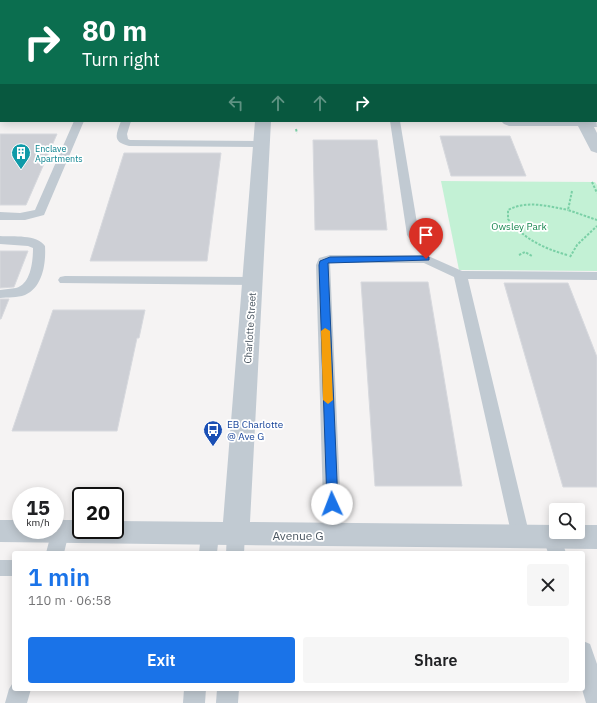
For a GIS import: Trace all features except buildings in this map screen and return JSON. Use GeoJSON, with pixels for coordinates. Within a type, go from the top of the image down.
{"type":"FeatureCollection","features":[{"type":"Feature","properties":{"kind":"street","name":"Charlotte Street"},"geometry":{"type":"LineString","coordinates":[[222,544],[253,281],[263,122]]}},
{"type":"Feature","properties":{"kind":"street"},"geometry":{"type":"LineString","coordinates":[[588,122],[597,147]]}},
{"type":"Feature","properties":{"kind":"street","name":"Avenue G"},"geometry":{"type":"LineString","coordinates":[[0,532],[57,543],[222,544],[334,536],[521,537],[555,545],[597,537]]}},
{"type":"Feature","properties":{"kind":"lane"},"geometry":{"type":"LineString","coordinates":[[0,216],[23,217],[40,212],[79,122]]}},
{"type":"Feature","properties":{"kind":"lane"},"geometry":{"type":"LineString","coordinates":[[126,122],[122,134],[124,141],[129,143],[262,144]]}},
{"type":"Feature","properties":{"kind":"lane"},"geometry":{"type":"LineString","coordinates":[[394,122],[413,235]]}},
{"type":"Feature","properties":{"kind":"lane"},"geometry":{"type":"LineString","coordinates":[[0,240],[30,242],[39,246],[40,261],[32,284],[20,292],[0,294]]}},
{"type":"Feature","properties":{"kind":"lane"},"geometry":{"type":"LineString","coordinates":[[334,536],[324,261],[330,259],[426,259],[460,275],[597,276]]}},
{"type":"Feature","properties":{"kind":"lane"},"geometry":{"type":"LineString","coordinates":[[460,275],[521,537]]}},
{"type":"Feature","properties":{"kind":"lane"},"geometry":{"type":"LineString","coordinates":[[65,280],[253,281]]}},
{"type":"Feature","properties":{"kind":"lane"},"geometry":{"type":"LineString","coordinates":[[0,568],[12,568]]}},
{"type":"Feature","properties":{"kind":"lane"},"geometry":{"type":"LineString","coordinates":[[585,658],[597,703]]}},
{"type":"Feature","properties":{"kind":"lane"},"geometry":{"type":"LineString","coordinates":[[16,703],[19,691]]}},
{"type":"Feature","properties":{"kind":"lane"},"geometry":{"type":"LineString","coordinates":[[194,703],[195,691]]}},
{"type":"Feature","properties":{"kind":"lane"},"geometry":{"type":"LineString","coordinates":[[227,703],[228,691]]}},
{"type":"Feature","properties":{"kind":"path"},"geometry":{"type":"LineString","coordinates":[[296,129],[297,133]]}},
{"type":"Feature","properties":{"kind":"path"},"geometry":{"type":"LineString","coordinates":[[592,182],[597,193]]}},
{"type":"Feature","properties":{"kind":"path"},"geometry":{"type":"LineString","coordinates":[[568,210],[572,192]]}},
{"type":"Feature","properties":{"kind":"path"},"geometry":{"type":"LineString","coordinates":[[576,258],[539,245],[523,237],[508,219],[508,210],[520,204],[542,206],[568,210],[597,220]]}},
{"type":"Feature","properties":{"kind":"path"},"geometry":{"type":"LineString","coordinates":[[570,256],[577,245],[597,226]]}},
{"type":"Feature","properties":{"kind":"green space","name":"Owsley Park"},"geometry":{"type":"Polygon","coordinates":[[[441,181],[595,182],[597,185],[597,271],[459,270],[441,181]]]}},
{"type":"Feature","properties":{"kind":"slow traffic"},"geometry":{"type":"LineString","coordinates":[[325,331],[328,400]]}},
{"type":"Feature","properties":{"kind":"place","name":"Enclave Apartments"},"geometry":{"type":"Point","coordinates":[21,170]}},
{"type":"Feature","properties":{"kind":"place","name":"EB Charlotte @ Ave G"},"geometry":{"type":"Point","coordinates":[213,447]}},
{"type":"Feature","properties":{"kind":"route"},"geometry":{"type":"LineString","coordinates":[[332,504],[324,261],[330,259],[426,259]]}}]}
